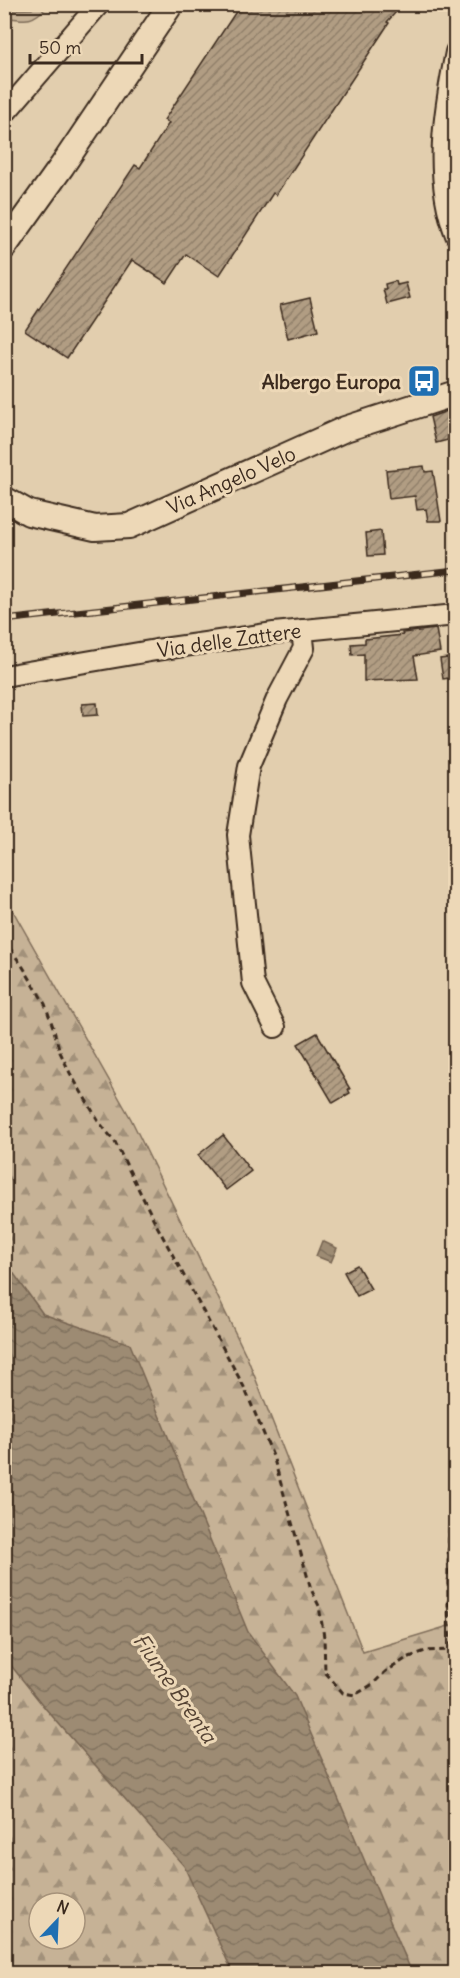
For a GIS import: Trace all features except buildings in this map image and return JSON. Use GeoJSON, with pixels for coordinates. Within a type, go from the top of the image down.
{"type":"FeatureCollection","features":[{"type":"Feature","properties":{"kind":"main road"},"geometry":{"type":"LineString","coordinates":[[4,247],[62,166],[171,4]]}},
{"type":"Feature","properties":{"kind":"main road","name":"Via Angelo Velo"},"geometry":{"type":"LineString","coordinates":[[4,499],[28,513],[94,528],[129,526],[345,429],[456,393]]}},
{"type":"Feature","properties":{"kind":"street"},"geometry":{"type":"LineString","coordinates":[[4,114],[99,4]]}},
{"type":"Feature","properties":{"kind":"street"},"geometry":{"type":"LineString","coordinates":[[456,52],[445,106],[441,177],[456,235]]}},
{"type":"Feature","properties":{"kind":"street","name":"Via delle Zattere"},"geometry":{"type":"LineString","coordinates":[[4,676],[156,650],[302,630],[456,615]]}},
{"type":"Feature","properties":{"kind":"street"},"geometry":{"type":"LineString","coordinates":[[275,1027],[253,983],[238,835],[249,766],[277,699],[304,648],[302,630]]}},
{"type":"Feature","properties":{"kind":"path"},"geometry":{"type":"LineString","coordinates":[[4,940],[45,1004],[60,1052],[70,1073],[99,1122],[116,1142],[156,1224],[244,1387],[273,1456],[310,1589],[319,1606],[324,1637],[325,1671],[343,1693],[355,1695],[407,1658],[425,1651],[449,1650]]}},
{"type":"Feature","properties":{"kind":"path"},"geometry":{"type":"LineString","coordinates":[[456,1475],[452,1489],[448,1568],[449,1650],[456,1690]]}},
{"type":"Feature","properties":{"kind":"green space"},"geometry":{"type":"Polygon","coordinates":[[[4,5],[49,5],[38,15],[25,19],[5,17],[4,5]]]}},
{"type":"Feature","properties":{"kind":"green space"},"geometry":{"type":"Polygon","coordinates":[[[4,5],[35,5],[32,9],[5,10],[4,5]]]}},
{"type":"Feature","properties":{"kind":"green space"},"geometry":{"type":"Polygon","coordinates":[[[4,895],[131,1119],[247,1357],[363,1652],[455,1624],[455,1973],[5,1973],[4,895]]]}},
{"type":"Feature","properties":{"kind":"water"},"geometry":{"type":"Polygon","coordinates":[[[322,1241],[337,1248],[331,1262],[316,1256],[322,1241]]]}},
{"type":"Feature","properties":{"kind":"water","name":"Fiume Brenta"},"geometry":{"type":"Polygon","coordinates":[[[4,1260],[43,1314],[130,1344],[248,1632],[295,1696],[412,1973],[233,1973],[184,1866],[45,1708],[5,1658],[4,1260]]]}},
{"type":"Feature","properties":{"kind":"railway"},"geometry":{"type":"LineString","coordinates":[[4,620],[456,570]]}},
{"type":"Feature","properties":{"kind":"place","name":"Albergo Europa"},"geometry":{"type":"Point","coordinates":[424,381]}}]}
